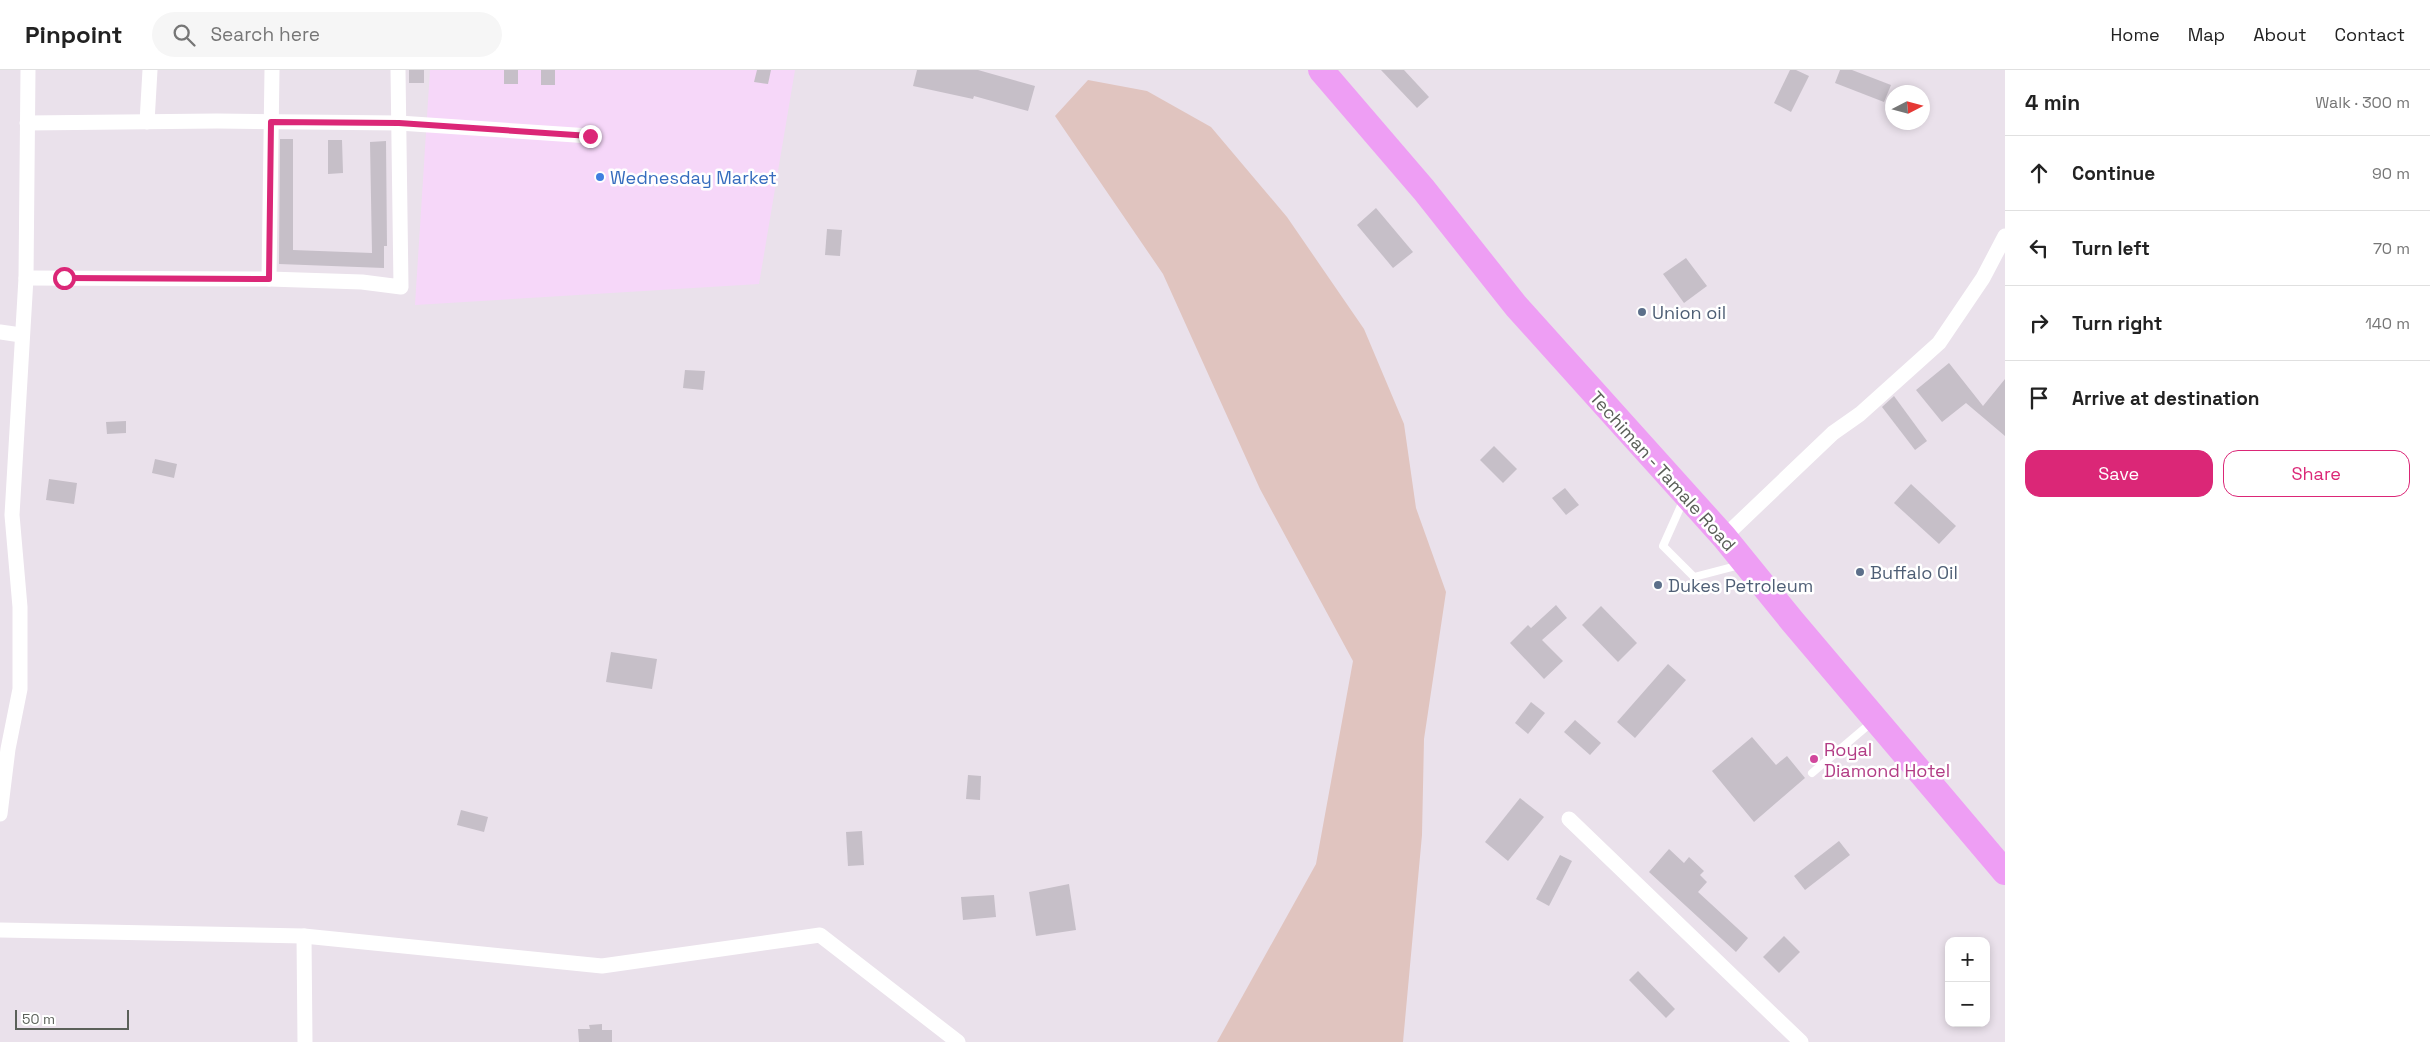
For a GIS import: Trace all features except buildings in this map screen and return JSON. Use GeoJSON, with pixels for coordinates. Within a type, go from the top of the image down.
{"type":"FeatureCollection","features":[{"type":"Feature","properties":{"kind":"highway","name":"Techiman - Tamale Road"},"geometry":{"type":"LineString","coordinates":[[1321,70],[1424,190],[1516,306],[1724,537],[2005,872]]}},
{"type":"Feature","properties":{"kind":"street"},"geometry":{"type":"LineString","coordinates":[[0,814],[8,749],[20,689],[20,607],[12,515],[21,335],[26,278],[28,70]]}},
{"type":"Feature","properties":{"kind":"street"},"geometry":{"type":"LineString","coordinates":[[147,122],[150,70]]}},
{"type":"Feature","properties":{"kind":"street"},"geometry":{"type":"LineString","coordinates":[[269,279],[272,70]]}},
{"type":"Feature","properties":{"kind":"street"},"geometry":{"type":"LineString","coordinates":[[26,278],[269,279],[362,282],[400,287],[398,70]]}},
{"type":"Feature","properties":{"kind":"street"},"geometry":{"type":"LineString","coordinates":[[27,123],[399,123],[590,136]]}},
{"type":"Feature","properties":{"kind":"street"},"geometry":{"type":"LineString","coordinates":[[1724,537],[1833,433],[1860,414],[1939,343],[1983,278],[2005,236]]}},
{"type":"Feature","properties":{"kind":"street"},"geometry":{"type":"LineString","coordinates":[[0,332],[21,335]]}},
{"type":"Feature","properties":{"kind":"street"},"geometry":{"type":"LineString","coordinates":[[1570,819],[1801,1042]]}},
{"type":"Feature","properties":{"kind":"street"},"geometry":{"type":"LineString","coordinates":[[0,930],[304,936],[602,966],[820,935],[958,1042]]}},
{"type":"Feature","properties":{"kind":"street"},"geometry":{"type":"LineString","coordinates":[[304,936],[305,1042]]}},
{"type":"Feature","properties":{"kind":"lane"},"geometry":{"type":"LineString","coordinates":[[1686,495],[1663,546],[1694,577],[1745,563]]}},
{"type":"Feature","properties":{"kind":"lane"},"geometry":{"type":"LineString","coordinates":[[1812,773],[1875,719]]}},
{"type":"Feature","properties":{"kind":"shaded area","name":"Wednesday Market"},"geometry":{"type":"Polygon","coordinates":[[[430,70],[795,70],[759,284],[415,305],[430,70]]]}},
{"type":"Feature","properties":{"kind":"shaded area"},"geometry":{"type":"Polygon","coordinates":[[[1088,80],[1147,91],[1211,127],[1287,217],[1364,329],[1404,424],[1416,508],[1446,592],[1424,739],[1422,835],[1403,1042],[1217,1042],[1316,864],[1353,661],[1260,489],[1163,274],[1055,116],[1088,80]]]}},
{"type":"Feature","properties":{"kind":"place","name":"Wednesday Market"},"geometry":{"type":"Point","coordinates":[600,177]}},
{"type":"Feature","properties":{"kind":"place","name":"Union oil"},"geometry":{"type":"Point","coordinates":[1642,312]}},
{"type":"Feature","properties":{"kind":"place","name":"Buffalo Oil"},"geometry":{"type":"Point","coordinates":[1860,572]}},
{"type":"Feature","properties":{"kind":"place","name":"Dukes Petroleum"},"geometry":{"type":"Point","coordinates":[1658,585]}},
{"type":"Feature","properties":{"kind":"place","name":"Royal Diamond Hotel"},"geometry":{"type":"Point","coordinates":[1814,759]}},
{"type":"Feature","properties":{"kind":"route"},"geometry":{"type":"LineString","coordinates":[[64,278],[269,279],[271,122],[399,123],[590,136]]}}]}
